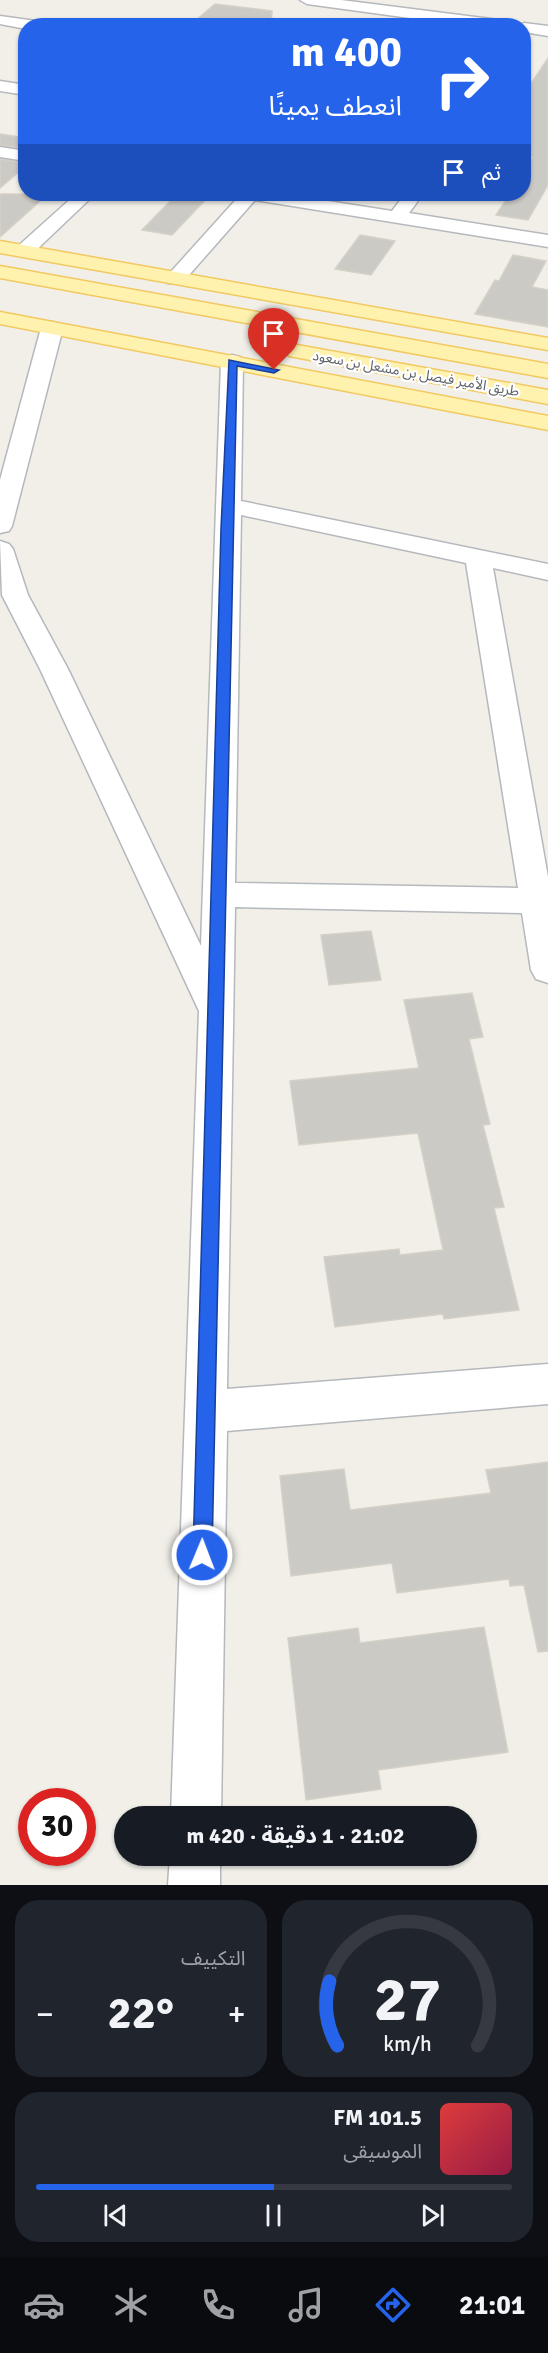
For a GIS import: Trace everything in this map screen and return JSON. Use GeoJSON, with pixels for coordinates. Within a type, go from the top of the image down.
{"type":"FeatureCollection","features":[{"type":"Feature","properties":{"kind":"main road"},"geometry":{"type":"LineString","coordinates":[[0,247],[548,344]]}},
{"type":"Feature","properties":{"kind":"main road","name":"طريق الأمير فيصل بن مشعل بن سعود"},"geometry":{"type":"LineString","coordinates":[[0,272],[548,371]]}},
{"type":"Feature","properties":{"kind":"main road"},"geometry":{"type":"LineString","coordinates":[[286,297],[548,356]]}},
{"type":"Feature","properties":{"kind":"main road"},"geometry":{"type":"LineString","coordinates":[[0,316],[52,328],[548,423]]}},
{"type":"Feature","properties":{"kind":"main road","name":"طريق الأمير فيصل بن مشعل بن سعود"},"geometry":{"type":"LineString","coordinates":[[280,348],[548,397]]}},
{"type":"Feature","properties":{"kind":"main road"},"geometry":{"type":"LineString","coordinates":[[399,394],[548,415]]}},
{"type":"Feature","properties":{"kind":"street"},"geometry":{"type":"LineString","coordinates":[[307,0],[445,18]]}},
{"type":"Feature","properties":{"kind":"street"},"geometry":{"type":"LineString","coordinates":[[0,19],[18,6]]}},
{"type":"Feature","properties":{"kind":"street"},"geometry":{"type":"LineString","coordinates":[[410,18],[414,14]]}},
{"type":"Feature","properties":{"kind":"street"},"geometry":{"type":"LineString","coordinates":[[0,19],[18,22]]}},
{"type":"Feature","properties":{"kind":"street"},"geometry":{"type":"LineString","coordinates":[[0,86],[18,89]]}},
{"type":"Feature","properties":{"kind":"street"},"geometry":{"type":"LineString","coordinates":[[0,152],[18,155]]}},
{"type":"Feature","properties":{"kind":"street"},"geometry":{"type":"LineString","coordinates":[[24,251],[78,201]]}},
{"type":"Feature","properties":{"kind":"street"},"geometry":{"type":"LineString","coordinates":[[175,278],[245,201]]}},
{"type":"Feature","properties":{"kind":"street"},"geometry":{"type":"LineString","coordinates":[[295,201],[548,241]]}},
{"type":"Feature","properties":{"kind":"street"},"geometry":{"type":"LineString","coordinates":[[397,217],[409,201]]}},
{"type":"Feature","properties":{"kind":"street"},"geometry":{"type":"LineString","coordinates":[[0,526],[52,328]]}},
{"type":"Feature","properties":{"kind":"street"},"geometry":{"type":"LineString","coordinates":[[196,1806],[232,362]]}},
{"type":"Feature","properties":{"kind":"street"},"geometry":{"type":"LineString","coordinates":[[227,505],[548,572]]}},
{"type":"Feature","properties":{"kind":"street"},"geometry":{"type":"LineString","coordinates":[[0,549],[3,568],[53,667],[141,859],[215,1009]]}},
{"type":"Feature","properties":{"kind":"street"},"geometry":{"type":"LineString","coordinates":[[478,558],[538,849],[536,901],[548,970]]}},
{"type":"Feature","properties":{"kind":"street"},"geometry":{"type":"LineString","coordinates":[[218,895],[536,901]]}},
{"type":"Feature","properties":{"kind":"street"},"geometry":{"type":"LineString","coordinates":[[206,1412],[548,1384]]}},
{"type":"Feature","properties":{"kind":"street"},"geometry":{"type":"LineString","coordinates":[[195,1866],[195,1885]]}},
{"type":"Feature","properties":{"kind":"building"},"geometry":{"type":"Polygon","coordinates":[[[215,4],[272,11],[272,18],[198,18],[215,4]]]}},
{"type":"Feature","properties":{"kind":"building"},"geometry":{"type":"Polygon","coordinates":[[[548,58],[548,185],[528,220],[496,215],[505,201],[531,201],[531,160],[533,157],[531,157],[531,84],[548,58]]]}},
{"type":"Feature","properties":{"kind":"building"},"geometry":{"type":"Polygon","coordinates":[[[0,134],[18,137],[18,148],[0,145],[0,134]]]}},
{"type":"Feature","properties":{"kind":"building"},"geometry":{"type":"Polygon","coordinates":[[[0,159],[18,162],[18,173],[0,188],[0,159]]]}},
{"type":"Feature","properties":{"kind":"building"},"geometry":{"type":"Polygon","coordinates":[[[0,194],[18,194],[18,201],[40,201],[0,237],[0,194]]]}},
{"type":"Feature","properties":{"kind":"building"},"geometry":{"type":"Polygon","coordinates":[[[170,201],[204,201],[172,235],[142,230],[170,201]]]}},
{"type":"Feature","properties":{"kind":"building"},"geometry":{"type":"Polygon","coordinates":[[[360,235],[395,241],[371,275],[335,269],[360,235]]]}},
{"type":"Feature","properties":{"kind":"building"},"geometry":{"type":"Polygon","coordinates":[[[513,255],[546,261],[532,287],[548,290],[548,327],[475,314],[495,280],[499,281],[513,255]]]}},
{"type":"Feature","properties":{"kind":"building"},"geometry":{"type":"Polygon","coordinates":[[[371,931],[381,980],[329,985],[321,935],[371,931]]]}},
{"type":"Feature","properties":{"kind":"building"},"geometry":{"type":"Polygon","coordinates":[[[472,993],[483,1037],[469,1039],[490,1124],[483,1125],[504,1207],[494,1208],[519,1310],[444,1319],[443,1314],[335,1327],[324,1257],[399,1249],[400,1255],[443,1250],[418,1133],[299,1145],[290,1081],[419,1068],[404,1000],[472,993]]]}},
{"type":"Feature","properties":{"kind":"building"},"geometry":{"type":"Polygon","coordinates":[[[548,1462],[548,1651],[538,1652],[524,1585],[510,1586],[509,1579],[397,1593],[392,1563],[291,1576],[280,1476],[344,1469],[350,1510],[491,1493],[486,1470],[548,1462]]]}},
{"type":"Feature","properties":{"kind":"building"},"geometry":{"type":"Polygon","coordinates":[[[484,1627],[508,1752],[378,1770],[381,1789],[306,1800],[288,1638],[358,1628],[360,1643],[484,1627]]]}},
{"type":"Feature","properties":{"kind":"route"},"geometry":{"type":"LineString","coordinates":[[202,1555],[226,528],[232,362],[274,370]]}}]}
